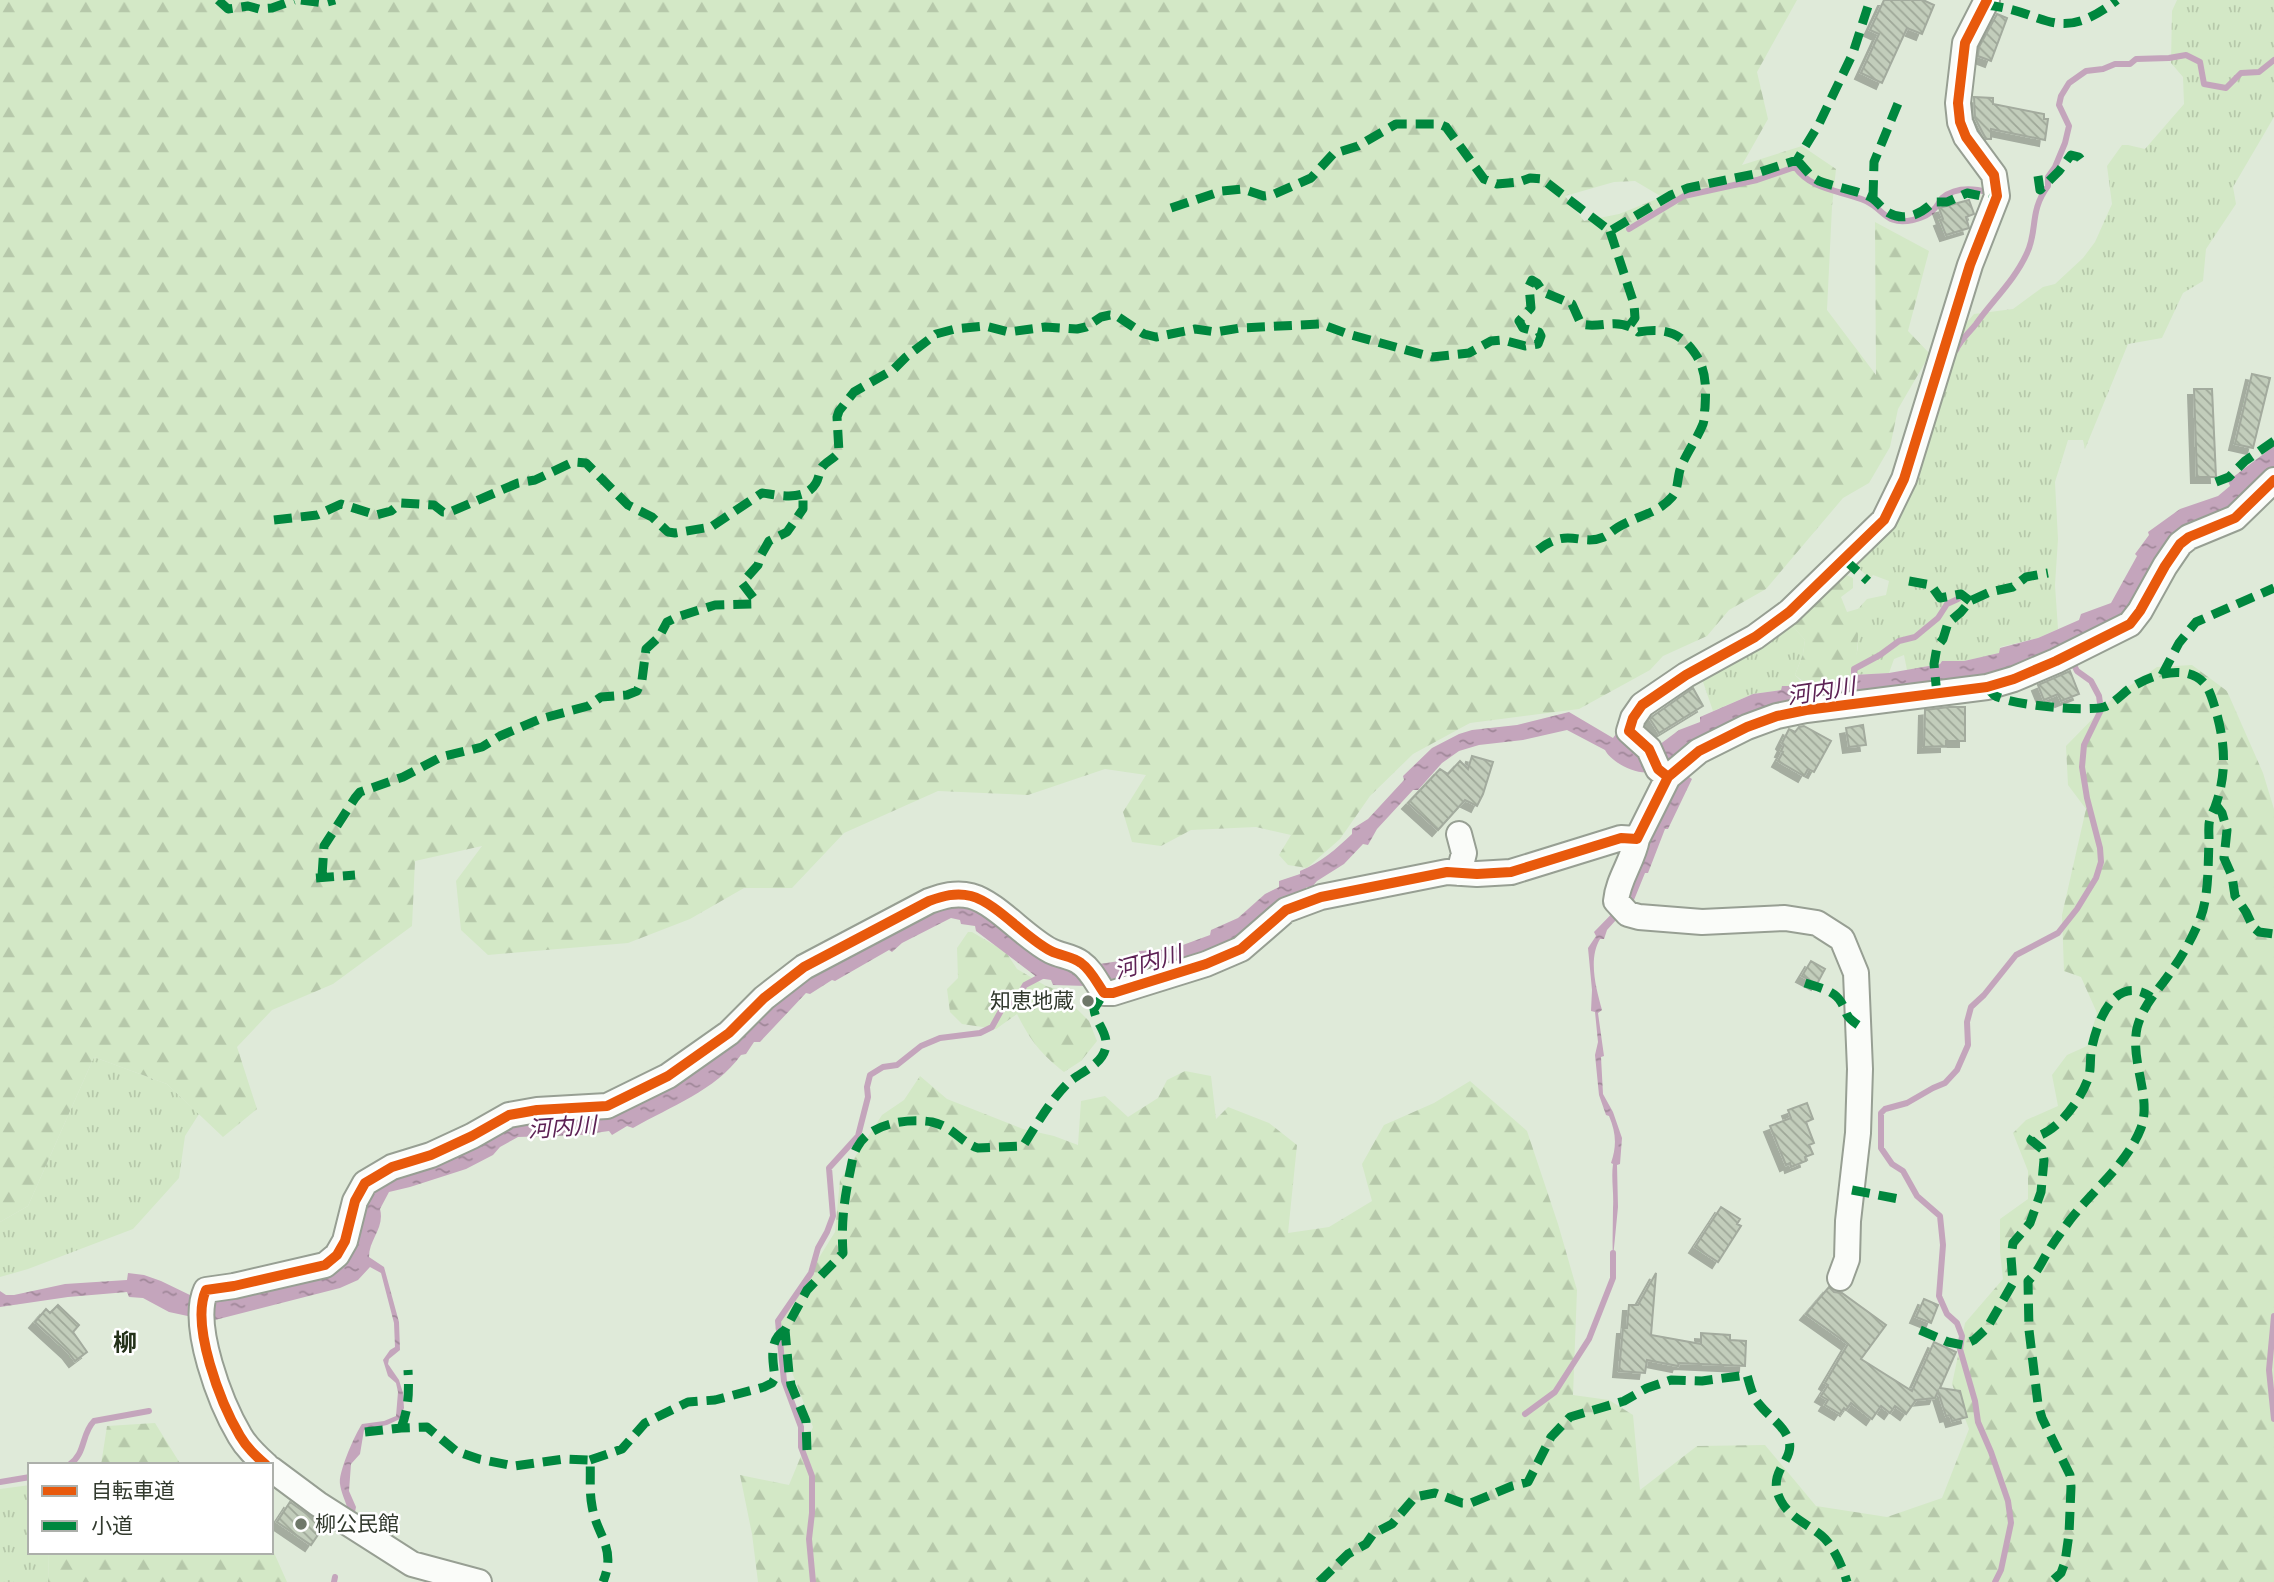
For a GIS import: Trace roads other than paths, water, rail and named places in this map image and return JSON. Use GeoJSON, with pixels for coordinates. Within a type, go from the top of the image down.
{"type":"FeatureCollection","features":[{"type":"Feature","properties":{"kind":"street"},"geometry":{"type":"LineString","coordinates":[[1667,765],[1629,731],[1633,718],[1642,705],[1686,675],[1755,637],[1789,612],[1884,520],[1904,479],[1970,265],[1997,196],[1994,175],[1966,137],[1960,122],[1958,103],[1965,43],[1987,0]]}},
{"type":"Feature","properties":{"kind":"street"},"geometry":{"type":"LineString","coordinates":[[1840,1278],[1847,1259],[1848,1221],[1858,1133],[1860,1069],[1856,973],[1842,939],[1818,923],[1785,918],[1702,922],[1639,917],[1622,907],[1617,892],[1667,765],[1747,727],[1777,716],[1987,687],[2014,679],[2088,646],[2130,624],[2180,544],[2189,537],[2235,518],[2274,480]]}},
{"type":"Feature","properties":{"kind":"street"},"geometry":{"type":"LineString","coordinates":[[1459,834],[1464,853],[1459,873]]}},
{"type":"Feature","properties":{"kind":"street"},"geometry":{"type":"LineString","coordinates":[[264,1463],[240,1436],[217,1384],[200,1321],[206,1290],[325,1265],[337,1255],[345,1241],[355,1201],[365,1182],[392,1167],[452,1146],[509,1115],[537,1110],[607,1106],[656,1082],[729,1033],[764,998],[804,967],[929,901],[951,894],[972,897],[1052,951],[1084,965],[1104,993],[1113,993],[1206,964],[1241,949],[1286,910],[1321,897],[1447,872],[1511,872],[1621,838],[1637,839]]}},
{"type":"Feature","properties":{"kind":"street"},"geometry":{"type":"LineString","coordinates":[[273,1470],[318,1504],[412,1564],[478,1582]]}},
{"type":"Feature","properties":{"kind":"water","name":"河内川"},"geometry":{"type":"Polygon","coordinates":[[[2274,446],[2274,471],[2241,502],[2189,530],[2131,615],[2016,669],[1940,686],[1862,696],[1676,759],[1650,772],[1638,772],[1624,767],[1605,750],[1567,730],[1459,751],[1442,763],[1418,790],[1413,790],[1377,829],[1368,845],[1363,844],[1344,864],[1317,881],[1311,888],[1307,887],[1217,952],[1139,977],[1087,986],[1053,985],[1051,980],[1038,978],[976,931],[975,926],[961,924],[960,920],[951,918],[902,943],[892,952],[889,950],[810,994],[806,993],[760,1042],[754,1042],[746,1054],[741,1055],[719,1078],[692,1097],[633,1128],[627,1126],[612,1135],[609,1131],[581,1135],[518,1137],[500,1147],[493,1155],[466,1169],[389,1192],[380,1209],[379,1228],[369,1257],[384,1267],[399,1322],[400,1350],[389,1359],[388,1364],[399,1380],[404,1408],[400,1419],[364,1430],[360,1454],[351,1464],[349,1491],[356,1507],[355,1512],[347,1507],[340,1484],[351,1444],[362,1424],[384,1421],[396,1416],[396,1383],[388,1376],[383,1360],[395,1347],[394,1323],[381,1273],[370,1267],[358,1280],[340,1288],[211,1321],[169,1312],[143,1298],[129,1297],[127,1292],[0,1307],[0,1291],[6,1295],[14,1295],[65,1284],[127,1280],[128,1273],[161,1281],[192,1296],[331,1268],[362,1204],[380,1183],[526,1121],[584,1119],[798,982],[938,905],[967,905],[1093,965],[1139,958],[1139,951],[1172,949],[1210,935],[1211,930],[1238,918],[1265,894],[1279,887],[1279,881],[1300,874],[1300,871],[1334,850],[1352,834],[1352,829],[1368,819],[1404,780],[1403,776],[1432,748],[1459,734],[1517,725],[1569,712],[1613,738],[1616,734],[1644,751],[1655,748],[1679,730],[1700,722],[1700,717],[1753,694],[1781,690],[1782,686],[1852,680],[1853,675],[1889,673],[1940,664],[1942,661],[1964,661],[1999,653],[2000,648],[2038,638],[2079,620],[2081,614],[2111,603],[2137,556],[2135,554],[2149,535],[2148,532],[2180,509],[2218,496],[2230,486],[2228,481],[2274,446]]]}},
{"type":"Feature","properties":{"kind":"water"},"geometry":{"type":"Polygon","coordinates":[[[1683,773],[1692,779],[1668,829],[1665,829],[1648,873],[1645,873],[1634,900],[1607,930],[1604,939],[1600,939],[1594,955],[1594,974],[1602,1010],[1598,1013],[1604,1056],[1601,1057],[1603,1094],[1622,1138],[1620,1164],[1617,1165],[1618,1207],[1613,1258],[1611,1163],[1615,1139],[1609,1116],[1606,1115],[1599,1095],[1595,1055],[1598,1042],[1595,1012],[1591,1011],[1588,948],[1596,936],[1594,932],[1628,897],[1627,883],[1683,773]]]}},
{"type":"Feature","properties":{"kind":"waterway"},"geometry":{"type":"LineString","coordinates":[[1956,350],[2010,281],[2027,253],[2038,204],[2065,143],[2069,126],[2059,105],[2069,83],[2086,71],[2115,64],[2130,64],[2136,59],[2186,55],[2200,62],[2204,84],[2226,88],[2241,73],[2259,72],[2274,60]]}},
{"type":"Feature","properties":{"kind":"waterway"},"geometry":{"type":"LineString","coordinates":[[1629,229],[1684,196],[1757,180],[1795,167],[1810,181],[1866,201],[1897,221],[1913,220],[1926,215],[1934,210],[1947,194],[1958,190],[1988,192]]}},
{"type":"Feature","properties":{"kind":"waterway","name":"河内川"},"geometry":{"type":"LineString","coordinates":[[1854,682],[1854,669],[1899,641],[1915,637],[1938,618],[1947,604],[1958,599]]}},
{"type":"Feature","properties":{"kind":"waterway"},"geometry":{"type":"LineString","coordinates":[[1995,1582],[2001,1570],[2011,1523],[2008,1501],[1978,1422],[1975,1401],[1960,1349],[1962,1336],[1957,1323],[1947,1314],[1939,1296],[1943,1245],[1940,1216],[1917,1196],[1903,1171],[1892,1164],[1881,1148],[1881,1113],[1945,1083],[1957,1070],[1968,1045],[1967,1022],[1971,1007],[2016,955],[2058,933],[2096,878],[2101,862],[2100,848],[2082,767],[2084,745],[2101,710],[2099,696],[2091,681],[2077,671],[2073,663]]}},
{"type":"Feature","properties":{"kind":"waterway"},"geometry":{"type":"LineString","coordinates":[[813,1582],[809,1539],[812,1476],[801,1447],[801,1427],[784,1381],[778,1321],[811,1273],[818,1248],[833,1216],[829,1168],[858,1136],[868,1097],[870,1075],[883,1067],[897,1065],[921,1046],[940,1038],[980,1033],[992,1027],[1002,1009],[1015,1002],[1025,985],[1044,975]]}},
{"type":"Feature","properties":{"kind":"waterway"},"geometry":{"type":"LineString","coordinates":[[1525,1414],[1555,1392],[1589,1339],[1613,1278],[1613,1253]]}},
{"type":"Feature","properties":{"kind":"waterway"},"geometry":{"type":"LineString","coordinates":[[2274,1316],[2269,1370],[2274,1419]]}},
{"type":"Feature","properties":{"kind":"waterway"},"geometry":{"type":"LineString","coordinates":[[71,1463],[81,1450],[94,1421],[149,1411]]}},
{"type":"Feature","properties":{"kind":"waterway"},"geometry":{"type":"LineString","coordinates":[[0,1482],[28,1477]]}},
{"type":"Feature","properties":{"kind":"waterway"},"geometry":{"type":"LineString","coordinates":[[334,1582],[335,1577]]}},
{"type":"Feature","properties":{"kind":"place","name":"知恵地蔵"},"geometry":{"type":"Point","coordinates":[1088,1001]}},
{"type":"Feature","properties":{"kind":"place","name":"柳公民館"},"geometry":{"type":"Point","coordinates":[301,1524]}},
{"type":"Feature","properties":{"kind":"district","name":"柳"},"geometry":{"type":"Point","coordinates":[125,1343]}}]}
